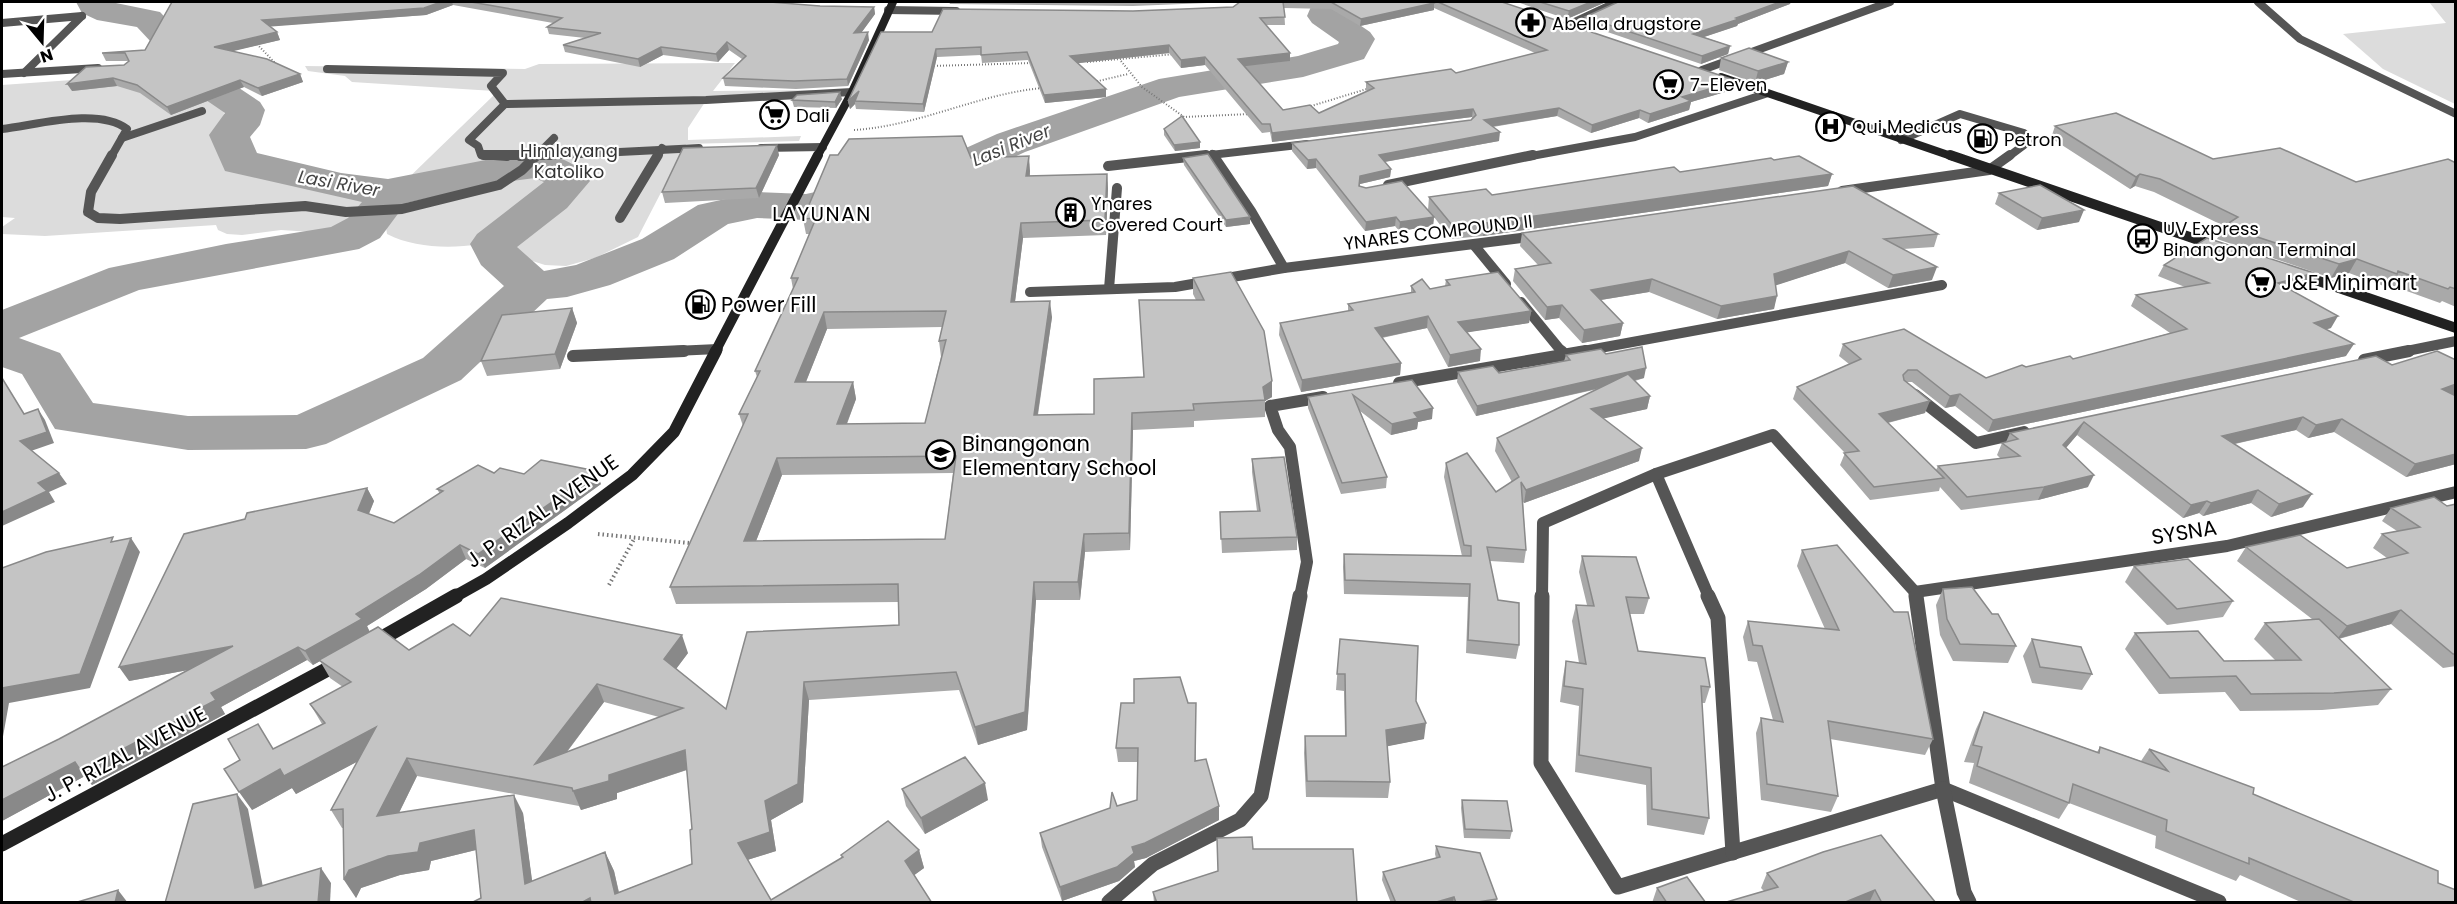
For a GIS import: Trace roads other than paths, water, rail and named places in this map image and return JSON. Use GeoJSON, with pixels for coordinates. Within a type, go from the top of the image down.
{"type":"FeatureCollection","features":[{"type":"Feature","properties":{"kind":"main road","name":"J. P. RIZAL AVENUE"},"geometry":{"type":"LineString","coordinates":[[2,844],[361,650],[486,579],[568,523],[632,475],[674,432],[852,92],[888,7]]}},
{"type":"Feature","properties":{"kind":"main road"},"geometry":{"type":"LineString","coordinates":[[1564,23],[1586,31]]}},
{"type":"Feature","properties":{"kind":"main road"},"geometry":{"type":"LineString","coordinates":[[1697,68],[1765,94],[2221,248]]}},
{"type":"Feature","properties":{"kind":"main road"},"geometry":{"type":"LineString","coordinates":[[2288,270],[2456,328]]}},
{"type":"Feature","properties":{"kind":"street"},"geometry":{"type":"LineString","coordinates":[[1564,23],[1617,2]]}},
{"type":"Feature","properties":{"kind":"street"},"geometry":{"type":"LineString","coordinates":[[1697,68],[1890,2]]}},
{"type":"Feature","properties":{"kind":"street"},"geometry":{"type":"LineString","coordinates":[[2258,2],[2300,39],[2456,114]]}},
{"type":"Feature","properties":{"kind":"street"},"geometry":{"type":"LineString","coordinates":[[888,7],[960,11]]}},
{"type":"Feature","properties":{"kind":"street"},"geometry":{"type":"LineString","coordinates":[[2,23],[82,16],[24,73]]}},
{"type":"Feature","properties":{"kind":"street"},"geometry":{"type":"LineString","coordinates":[[2,35],[16,22]]}},
{"type":"Feature","properties":{"kind":"street"},"geometry":{"type":"LineString","coordinates":[[2,74],[104,68]]}},
{"type":"Feature","properties":{"kind":"street"},"geometry":{"type":"LineString","coordinates":[[327,69],[503,73],[491,86],[505,104]]}},
{"type":"Feature","properties":{"kind":"street"},"geometry":{"type":"LineString","coordinates":[[708,148],[662,148],[535,157],[480,155],[478,146],[469,140],[505,104],[706,100],[852,92]]}},
{"type":"Feature","properties":{"kind":"street"},"geometry":{"type":"LineString","coordinates":[[1376,188],[1597,142],[1635,137],[1765,94]]}},
{"type":"Feature","properties":{"kind":"street"},"geometry":{"type":"LineString","coordinates":[[122,138],[202,111]]}},
{"type":"Feature","properties":{"kind":"street"},"geometry":{"type":"LineString","coordinates":[[1825,194],[1989,170],[2028,142],[2029,137],[2024,133],[1960,114],[1901,140]]}},
{"type":"Feature","properties":{"kind":"street"},"geometry":{"type":"LineString","coordinates":[[2,129],[110,119],[124,125],[127,129],[91,192],[88,213],[98,218],[144,219],[305,206],[367,213],[402,209],[499,185],[522,170],[554,138]]}},
{"type":"Feature","properties":{"kind":"street"},"geometry":{"type":"LineString","coordinates":[[1108,166],[1319,142]]}},
{"type":"Feature","properties":{"kind":"street"},"geometry":{"type":"LineString","coordinates":[[754,148],[823,147]]}},
{"type":"Feature","properties":{"kind":"street"},"geometry":{"type":"LineString","coordinates":[[620,218],[662,148]]}},
{"type":"Feature","properties":{"kind":"street"},"geometry":{"type":"LineString","coordinates":[[1212,154],[1251,211],[1284,268]]}},
{"type":"Feature","properties":{"kind":"street"},"geometry":{"type":"LineString","coordinates":[[1109,289],[1117,188]]}},
{"type":"Feature","properties":{"kind":"street","name":"YNARES COMPOUND II"},"geometry":{"type":"LineString","coordinates":[[1030,292],[1175,287],[1284,268],[1545,235]]}},
{"type":"Feature","properties":{"kind":"street"},"geometry":{"type":"LineString","coordinates":[[1474,245],[1564,354]]}},
{"type":"Feature","properties":{"kind":"street"},"geometry":{"type":"LineString","coordinates":[[1388,385],[1758,321],[1942,285]]}},
{"type":"Feature","properties":{"kind":"street"},"geometry":{"type":"LineString","coordinates":[[2350,363],[2456,341]]}},
{"type":"Feature","properties":{"kind":"street"},"geometry":{"type":"LineString","coordinates":[[573,356],[718,349]]}},
{"type":"Feature","properties":{"kind":"street"},"geometry":{"type":"LineString","coordinates":[[1907,389],[1976,443],[2034,430]]}},
{"type":"Feature","properties":{"kind":"street"},"geometry":{"type":"LineString","coordinates":[[1109,903],[1154,864],[1240,820],[1261,796],[1307,562],[1290,447],[1278,429],[1270,406],[1341,394]]}},
{"type":"Feature","properties":{"kind":"street"},"geometry":{"type":"LineString","coordinates":[[1969,903],[1964,892],[1943,789],[1916,592],[1773,435],[1656,474],[1543,523],[1541,763],[1618,887],[1943,789],[2218,903]]}},
{"type":"Feature","properties":{"kind":"street"},"geometry":{"type":"LineString","coordinates":[[1656,474],[1718,618],[1733,853]]}},
{"type":"Feature","properties":{"kind":"street","name":"SYSNA"},"geometry":{"type":"LineString","coordinates":[[1916,592],[2227,546],[2456,492]]}},
{"type":"Feature","properties":{"kind":"waterway","name":"Lasi River"},"geometry":{"type":"LineString","coordinates":[[92,2],[94,6],[109,13],[148,19],[164,36],[180,42],[200,79],[246,110],[240,125],[229,135],[240,162],[341,185],[393,191]]}},
{"type":"Feature","properties":{"kind":"waterway","name":"Lasi River"},"geometry":{"type":"LineString","coordinates":[[533,286],[567,283],[593,275],[658,249],[714,214],[757,205],[806,207],[930,180],[1011,143],[1172,87],[1303,66],[1351,51],[1358,39],[1324,16],[1328,4],[1339,2]]}},
{"type":"Feature","properties":{"kind":"waterway","name":"Lasi River"},"geometry":{"type":"LineString","coordinates":[[393,191],[517,167],[535,166],[555,170],[569,181],[543,206],[493,244],[497,255],[533,286]]}},
{"type":"Feature","properties":{"kind":"waterway"},"geometry":{"type":"LineString","coordinates":[[2,327],[126,278],[226,258],[343,239],[364,228],[393,191]]}},
{"type":"Feature","properties":{"kind":"waterway","name":"Lasi River"},"geometry":{"type":"LineString","coordinates":[[2,349],[42,364],[74,417],[188,433],[306,432],[442,369],[533,286]]}},
{"type":"Feature","properties":{"kind":"place","name":"Abella drugstore"},"geometry":{"type":"Point","coordinates":[1531,23]}},
{"type":"Feature","properties":{"kind":"place","name":"7-Eleven"},"geometry":{"type":"Point","coordinates":[1669,84]}},
{"type":"Feature","properties":{"kind":"place","name":"Dali"},"geometry":{"type":"Point","coordinates":[775,115]}},
{"type":"Feature","properties":{"kind":"place","name":"Qui Medicus"},"geometry":{"type":"Point","coordinates":[1831,126]}},
{"type":"Feature","properties":{"kind":"place","name":"Petron"},"geometry":{"type":"Point","coordinates":[1983,139]}},
{"type":"Feature","properties":{"kind":"place","name":"Ynares Covered Court"},"geometry":{"type":"Point","coordinates":[1070,213]}},
{"type":"Feature","properties":{"kind":"place","name":"UV Express Binangonan Terminal"},"geometry":{"type":"Point","coordinates":[2142,238]}},
{"type":"Feature","properties":{"kind":"place","name":"J&E Minimart"},"geometry":{"type":"Point","coordinates":[2260,282]}},
{"type":"Feature","properties":{"kind":"place","name":"Power Fill"},"geometry":{"type":"Point","coordinates":[700,304]}},
{"type":"Feature","properties":{"kind":"place","name":"Binangonan Elementary School"},"geometry":{"type":"Point","coordinates":[941,455]}},
{"type":"Feature","properties":{"kind":"district","name":"LAYUNAN"},"geometry":{"type":"Point","coordinates":[822,214]}},
{"type":"Feature","properties":{"kind":"park label","name":"Himlayang Katoliko"},"geometry":{"type":"Point","coordinates":[569,160]}}]}
